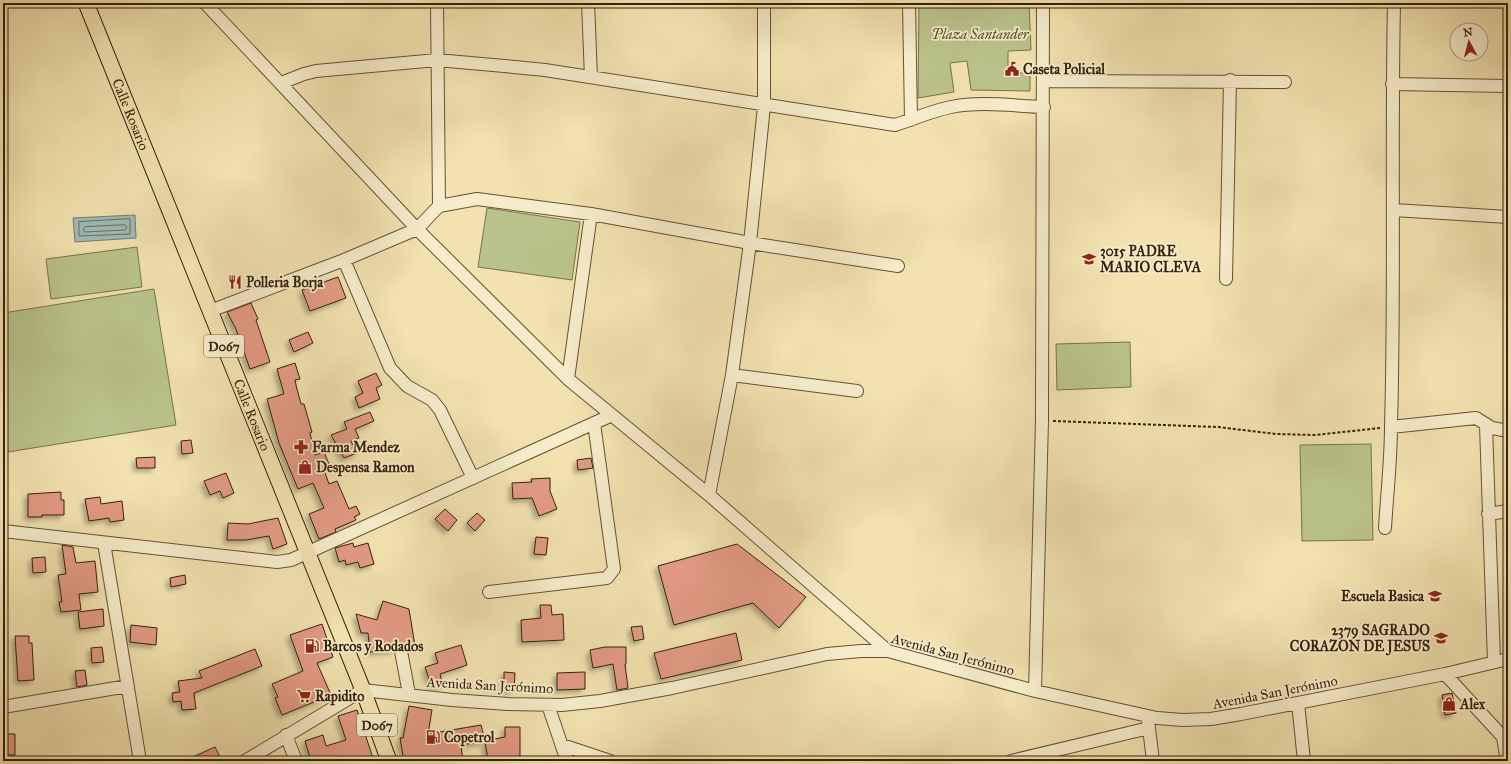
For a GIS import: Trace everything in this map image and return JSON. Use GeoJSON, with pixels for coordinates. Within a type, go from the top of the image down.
{"type":"FeatureCollection","features":[{"type":"Feature","properties":{"kind":"main road","name":"Calle Rosario"},"geometry":{"type":"LineString","coordinates":[[86,3],[363,690],[389,761]]}},
{"type":"Feature","properties":{"kind":"street"},"geometry":{"type":"LineString","coordinates":[[205,3],[417,229],[568,379],[709,495],[888,652]]}},
{"type":"Feature","properties":{"kind":"street"},"geometry":{"type":"LineString","coordinates":[[437,3],[439,206]]}},
{"type":"Feature","properties":{"kind":"street"},"geometry":{"type":"LineString","coordinates":[[588,3],[591,77]]}},
{"type":"Feature","properties":{"kind":"street"},"geometry":{"type":"LineString","coordinates":[[709,495],[732,375],[750,243],[764,106],[764,3]]}},
{"type":"Feature","properties":{"kind":"street"},"geometry":{"type":"LineString","coordinates":[[909,3],[911,120]]}},
{"type":"Feature","properties":{"kind":"street"},"geometry":{"type":"LineString","coordinates":[[1035,691],[1042,420],[1044,107],[1043,3]]}},
{"type":"Feature","properties":{"kind":"street"},"geometry":{"type":"LineString","coordinates":[[1385,528],[1391,427],[1394,210],[1392,84],[1394,3]]}},
{"type":"Feature","properties":{"kind":"street"},"geometry":{"type":"LineString","coordinates":[[281,83],[316,71],[437,60],[545,70],[764,106],[895,125],[924,114],[952,107],[977,104],[1044,107]]}},
{"type":"Feature","properties":{"kind":"street"},"geometry":{"type":"LineString","coordinates":[[1043,80],[1230,80],[1284,82]]}},
{"type":"Feature","properties":{"kind":"street"},"geometry":{"type":"LineString","coordinates":[[1226,279],[1230,80]]}},
{"type":"Feature","properties":{"kind":"street"},"geometry":{"type":"LineString","coordinates":[[1392,84],[1508,86]]}},
{"type":"Feature","properties":{"kind":"street"},"geometry":{"type":"LineString","coordinates":[[210,311],[344,260],[417,229],[439,206],[477,199],[591,214],[750,243],[898,266]]}},
{"type":"Feature","properties":{"kind":"street"},"geometry":{"type":"LineString","coordinates":[[1394,210],[1508,217]]}},
{"type":"Feature","properties":{"kind":"street"},"geometry":{"type":"LineString","coordinates":[[568,379],[591,214]]}},
{"type":"Feature","properties":{"kind":"street"},"geometry":{"type":"LineString","coordinates":[[344,260],[390,368],[407,386],[432,400],[440,410],[473,478]]}},
{"type":"Feature","properties":{"kind":"street"},"geometry":{"type":"LineString","coordinates":[[732,375],[857,391]]}},
{"type":"Feature","properties":{"kind":"street"},"geometry":{"type":"LineString","coordinates":[[3,531],[104,544],[277,562],[291,560],[612,415]]}},
{"type":"Feature","properties":{"kind":"street"},"geometry":{"type":"LineString","coordinates":[[1391,427],[1476,418],[1492,428],[1508,431]]}},
{"type":"Feature","properties":{"kind":"street"},"geometry":{"type":"LineString","coordinates":[[489,592],[607,578],[611,574],[614,568],[594,423]]}},
{"type":"Feature","properties":{"kind":"street"},"geometry":{"type":"LineString","coordinates":[[1486,425],[1494,662]]}},
{"type":"Feature","properties":{"kind":"street"},"geometry":{"type":"LineString","coordinates":[[1488,514],[1508,511]]}},
{"type":"Feature","properties":{"kind":"street"},"geometry":{"type":"LineString","coordinates":[[104,544],[140,761]]}},
{"type":"Feature","properties":{"kind":"street"},"geometry":{"type":"LineString","coordinates":[[401,651],[408,694]]}},
{"type":"Feature","properties":{"kind":"street","name":"Avenida San Jerónimo"},"geometry":{"type":"LineString","coordinates":[[363,690],[494,704],[548,705],[615,698],[827,654],[861,651],[888,652],[1149,722],[1211,720],[1445,674],[1508,659]]}},
{"type":"Feature","properties":{"kind":"street"},"geometry":{"type":"LineString","coordinates":[[1445,674],[1503,737],[1507,761]]}},
{"type":"Feature","properties":{"kind":"street"},"geometry":{"type":"LineString","coordinates":[[3,707],[128,686]]}},
{"type":"Feature","properties":{"kind":"street"},"geometry":{"type":"LineString","coordinates":[[245,761],[363,690]]}},
{"type":"Feature","properties":{"kind":"street"},"geometry":{"type":"LineString","coordinates":[[1298,703],[1304,761]]}},
{"type":"Feature","properties":{"kind":"street"},"geometry":{"type":"LineString","coordinates":[[548,705],[567,761]]}},
{"type":"Feature","properties":{"kind":"street"},"geometry":{"type":"LineString","coordinates":[[1011,761],[1149,722],[1152,761]]}},
{"type":"Feature","properties":{"kind":"street"},"geometry":{"type":"LineString","coordinates":[[286,735],[296,761]]}},
{"type":"Feature","properties":{"kind":"street"},"geometry":{"type":"LineString","coordinates":[[562,745],[610,761]]}},
{"type":"Feature","properties":{"kind":"path"},"geometry":{"type":"LineString","coordinates":[[1042,420],[1218,427],[1276,434],[1315,435],[1391,427]]}},
{"type":"Feature","properties":{"kind":"green space","name":"Plaza Santander"},"geometry":{"type":"Polygon","coordinates":[[[919,3],[1029,3],[1031,50],[1008,51],[1008,73],[1030,73],[1030,91],[971,90],[967,61],[950,63],[954,92],[918,98],[919,3]]]}},
{"type":"Feature","properties":{"kind":"green space"},"geometry":{"type":"Polygon","coordinates":[[[487,208],[580,222],[572,280],[478,267],[487,208]]]}},
{"type":"Feature","properties":{"kind":"green space"},"geometry":{"type":"Polygon","coordinates":[[[137,247],[142,287],[51,299],[46,259],[137,247]]]}},
{"type":"Feature","properties":{"kind":"green space"},"geometry":{"type":"Polygon","coordinates":[[[154,289],[176,425],[8,452],[3,419],[3,313],[154,289]]]}},
{"type":"Feature","properties":{"kind":"green space"},"geometry":{"type":"Polygon","coordinates":[[[1130,342],[1131,387],[1057,390],[1056,344],[1130,342]]]}},
{"type":"Feature","properties":{"kind":"green space"},"geometry":{"type":"Polygon","coordinates":[[[1371,444],[1373,540],[1302,541],[1300,445],[1371,444]]]}},
{"type":"Feature","properties":{"kind":"water"},"geometry":{"type":"Polygon","coordinates":[[[135,215],[136,238],[75,242],[73,218],[135,215]]]}},
{"type":"Feature","properties":{"kind":"building"},"geometry":{"type":"Polygon","coordinates":[[[338,277],[346,298],[310,311],[302,290],[338,277]]]}},
{"type":"Feature","properties":{"kind":"building"},"geometry":{"type":"Polygon","coordinates":[[[251,303],[258,319],[256,320],[270,362],[250,369],[236,329],[227,312],[251,303]]]}},
{"type":"Feature","properties":{"kind":"building"},"geometry":{"type":"Polygon","coordinates":[[[308,332],[313,343],[294,352],[289,340],[308,332]]]}},
{"type":"Feature","properties":{"kind":"building"},"geometry":{"type":"Polygon","coordinates":[[[295,363],[300,379],[295,380],[296,385],[301,404],[304,404],[312,432],[310,433],[315,455],[324,452],[329,464],[323,467],[329,484],[337,481],[349,509],[356,506],[360,514],[354,517],[356,520],[335,529],[336,532],[319,539],[309,514],[324,508],[313,483],[298,489],[279,443],[267,399],[284,394],[277,369],[295,363]]]}},
{"type":"Feature","properties":{"kind":"building"},"geometry":{"type":"Polygon","coordinates":[[[376,373],[382,385],[376,388],[380,399],[359,408],[355,397],[363,393],[358,381],[376,373]]]}},
{"type":"Feature","properties":{"kind":"building"},"geometry":{"type":"Polygon","coordinates":[[[370,412],[374,421],[355,429],[359,438],[351,441],[357,453],[344,458],[331,435],[347,429],[344,422],[370,412]]]}},
{"type":"Feature","properties":{"kind":"building"},"geometry":{"type":"Polygon","coordinates":[[[191,440],[193,453],[182,454],[181,441],[191,440]]]}},
{"type":"Feature","properties":{"kind":"building"},"geometry":{"type":"Polygon","coordinates":[[[155,457],[155,468],[137,468],[136,458],[155,457]]]}},
{"type":"Feature","properties":{"kind":"building"},"geometry":{"type":"Polygon","coordinates":[[[591,458],[593,468],[578,470],[577,460],[591,458]]]}},
{"type":"Feature","properties":{"kind":"building"},"geometry":{"type":"Polygon","coordinates":[[[226,473],[234,493],[223,498],[220,491],[210,495],[204,481],[226,473]]]}},
{"type":"Feature","properties":{"kind":"building"},"geometry":{"type":"Polygon","coordinates":[[[550,478],[550,491],[557,509],[539,516],[532,498],[513,499],[512,483],[532,482],[531,479],[550,478]]]}},
{"type":"Feature","properties":{"kind":"building"},"geometry":{"type":"Polygon","coordinates":[[[61,492],[61,500],[64,500],[64,515],[42,515],[42,517],[28,517],[28,494],[61,492]]]}},
{"type":"Feature","properties":{"kind":"building"},"geometry":{"type":"Polygon","coordinates":[[[100,497],[101,504],[122,501],[124,520],[110,522],[109,518],[89,521],[85,499],[100,497]]]}},
{"type":"Feature","properties":{"kind":"building"},"geometry":{"type":"Polygon","coordinates":[[[445,509],[457,520],[448,531],[435,519],[445,509]]]}},
{"type":"Feature","properties":{"kind":"building"},"geometry":{"type":"Polygon","coordinates":[[[477,513],[485,520],[475,531],[467,523],[477,513]]]}},
{"type":"Feature","properties":{"kind":"building"},"geometry":{"type":"Polygon","coordinates":[[[278,518],[287,544],[273,549],[269,536],[246,540],[227,540],[228,523],[248,524],[278,518]]]}},
{"type":"Feature","properties":{"kind":"building"},"geometry":{"type":"Polygon","coordinates":[[[536,537],[548,538],[546,555],[534,554],[536,537]]]}},
{"type":"Feature","properties":{"kind":"building"},"geometry":{"type":"Polygon","coordinates":[[[353,543],[354,547],[368,543],[374,564],[360,568],[358,562],[346,565],[345,560],[339,562],[335,548],[353,543]]]}},
{"type":"Feature","properties":{"kind":"building"},"geometry":{"type":"Polygon","coordinates":[[[737,544],[806,597],[779,628],[753,603],[674,625],[658,566],[737,544]]]}},
{"type":"Feature","properties":{"kind":"building"},"geometry":{"type":"Polygon","coordinates":[[[62,545],[73,547],[76,563],[95,561],[98,592],[79,594],[81,610],[61,612],[59,602],[62,602],[58,575],[66,574],[62,545]]]}},
{"type":"Feature","properties":{"kind":"building"},"geometry":{"type":"Polygon","coordinates":[[[45,557],[46,572],[33,573],[32,558],[45,557]]]}},
{"type":"Feature","properties":{"kind":"building"},"geometry":{"type":"Polygon","coordinates":[[[185,575],[186,584],[171,587],[170,578],[185,575]]]}},
{"type":"Feature","properties":{"kind":"building"},"geometry":{"type":"Polygon","coordinates":[[[383,601],[409,609],[415,646],[407,648],[400,644],[396,646],[394,650],[370,652],[368,633],[361,633],[356,614],[377,620],[383,601]]]}},
{"type":"Feature","properties":{"kind":"building"},"geometry":{"type":"Polygon","coordinates":[[[540,605],[551,605],[552,615],[563,614],[564,640],[522,642],[521,620],[541,618],[540,605]]]}},
{"type":"Feature","properties":{"kind":"building"},"geometry":{"type":"Polygon","coordinates":[[[103,609],[104,626],[80,629],[78,612],[103,609]]]}},
{"type":"Feature","properties":{"kind":"building"},"geometry":{"type":"Polygon","coordinates":[[[322,624],[333,657],[317,663],[331,695],[282,715],[275,698],[278,697],[272,684],[303,671],[290,635],[322,624]]]}},
{"type":"Feature","properties":{"kind":"building"},"geometry":{"type":"Polygon","coordinates":[[[131,625],[157,628],[156,645],[130,642],[131,625]]]}},
{"type":"Feature","properties":{"kind":"building"},"geometry":{"type":"Polygon","coordinates":[[[642,626],[644,639],[634,641],[631,627],[642,626]]]}},
{"type":"Feature","properties":{"kind":"building"},"geometry":{"type":"Polygon","coordinates":[[[736,633],[742,660],[661,679],[654,653],[736,633]]]}},
{"type":"Feature","properties":{"kind":"building"},"geometry":{"type":"Polygon","coordinates":[[[15,636],[29,636],[29,643],[32,643],[34,680],[18,681],[15,636]]]}},
{"type":"Feature","properties":{"kind":"building"},"geometry":{"type":"Polygon","coordinates":[[[461,645],[467,665],[440,674],[443,686],[431,685],[425,667],[438,663],[435,653],[461,645]]]}},
{"type":"Feature","properties":{"kind":"building"},"geometry":{"type":"Polygon","coordinates":[[[102,647],[104,662],[92,663],[91,648],[102,647]]]}},
{"type":"Feature","properties":{"kind":"building"},"geometry":{"type":"Polygon","coordinates":[[[605,647],[626,647],[625,664],[628,688],[617,690],[613,664],[593,668],[590,650],[605,647]]]}},
{"type":"Feature","properties":{"kind":"building"},"geometry":{"type":"Polygon","coordinates":[[[255,649],[262,666],[194,693],[196,709],[182,710],[181,701],[173,702],[172,693],[180,692],[178,681],[202,678],[199,671],[255,649]]]}},
{"type":"Feature","properties":{"kind":"building"},"geometry":{"type":"Polygon","coordinates":[[[85,670],[87,685],[77,687],[75,671],[85,670]]]}},
{"type":"Feature","properties":{"kind":"building"},"geometry":{"type":"Polygon","coordinates":[[[504,672],[515,673],[514,690],[504,690],[504,672]]]}},
{"type":"Feature","properties":{"kind":"building"},"geometry":{"type":"Polygon","coordinates":[[[585,672],[585,689],[557,690],[557,673],[585,672]]]}},
{"type":"Feature","properties":{"kind":"building","name":"Alex"},"geometry":{"type":"Polygon","coordinates":[[[1452,693],[1456,713],[1445,715],[1442,695],[1452,693]]]}},
{"type":"Feature","properties":{"kind":"building"},"geometry":{"type":"Polygon","coordinates":[[[409,706],[432,710],[428,734],[481,725],[485,741],[461,745],[463,761],[404,761],[400,738],[403,738],[409,706]]]}},
{"type":"Feature","properties":{"kind":"building"},"geometry":{"type":"Polygon","coordinates":[[[357,710],[374,761],[355,761],[354,757],[342,761],[311,761],[305,741],[323,735],[326,746],[346,740],[338,716],[357,710]]]}},
{"type":"Feature","properties":{"kind":"building"},"geometry":{"type":"Polygon","coordinates":[[[505,727],[520,727],[520,757],[488,761],[485,741],[505,737],[505,727]]]}},
{"type":"Feature","properties":{"kind":"building"},"geometry":{"type":"Polygon","coordinates":[[[3,734],[15,734],[15,755],[3,755],[3,734]]]}},
{"type":"Feature","properties":{"kind":"building"},"geometry":{"type":"Polygon","coordinates":[[[215,747],[222,761],[184,761],[215,747]]]}},
{"type":"Feature","properties":{"kind":"place","name":"Caseta Policial"},"geometry":{"type":"Point","coordinates":[1012,69]}},
{"type":"Feature","properties":{"kind":"place","name":"3015 PADRE MARIO CLEVA"},"geometry":{"type":"Point","coordinates":[1089,259]}},
{"type":"Feature","properties":{"kind":"place","name":"Polleria Borja"},"geometry":{"type":"Point","coordinates":[235,282]}},
{"type":"Feature","properties":{"kind":"place","name":"Farma Mendez"},"geometry":{"type":"Point","coordinates":[301,447]}},
{"type":"Feature","properties":{"kind":"place","name":"Despensa Ramon"},"geometry":{"type":"Point","coordinates":[305,467]}},
{"type":"Feature","properties":{"kind":"place","name":"Escuela Basica"},"geometry":{"type":"Point","coordinates":[1435,596]}},
{"type":"Feature","properties":{"kind":"place","name":"2379 SAGRADO CORAZON DE JESUS"},"geometry":{"type":"Point","coordinates":[1441,638]}},
{"type":"Feature","properties":{"kind":"place","name":"Barcos y Rodados"},"geometry":{"type":"Point","coordinates":[312,646]}},
{"type":"Feature","properties":{"kind":"place","name":"Rapidito"},"geometry":{"type":"Point","coordinates":[304,696]}},
{"type":"Feature","properties":{"kind":"place","name":"Alex"},"geometry":{"type":"Point","coordinates":[1449,704]}},
{"type":"Feature","properties":{"kind":"place","name":"Copetrol"},"geometry":{"type":"Point","coordinates":[433,737]}}]}
